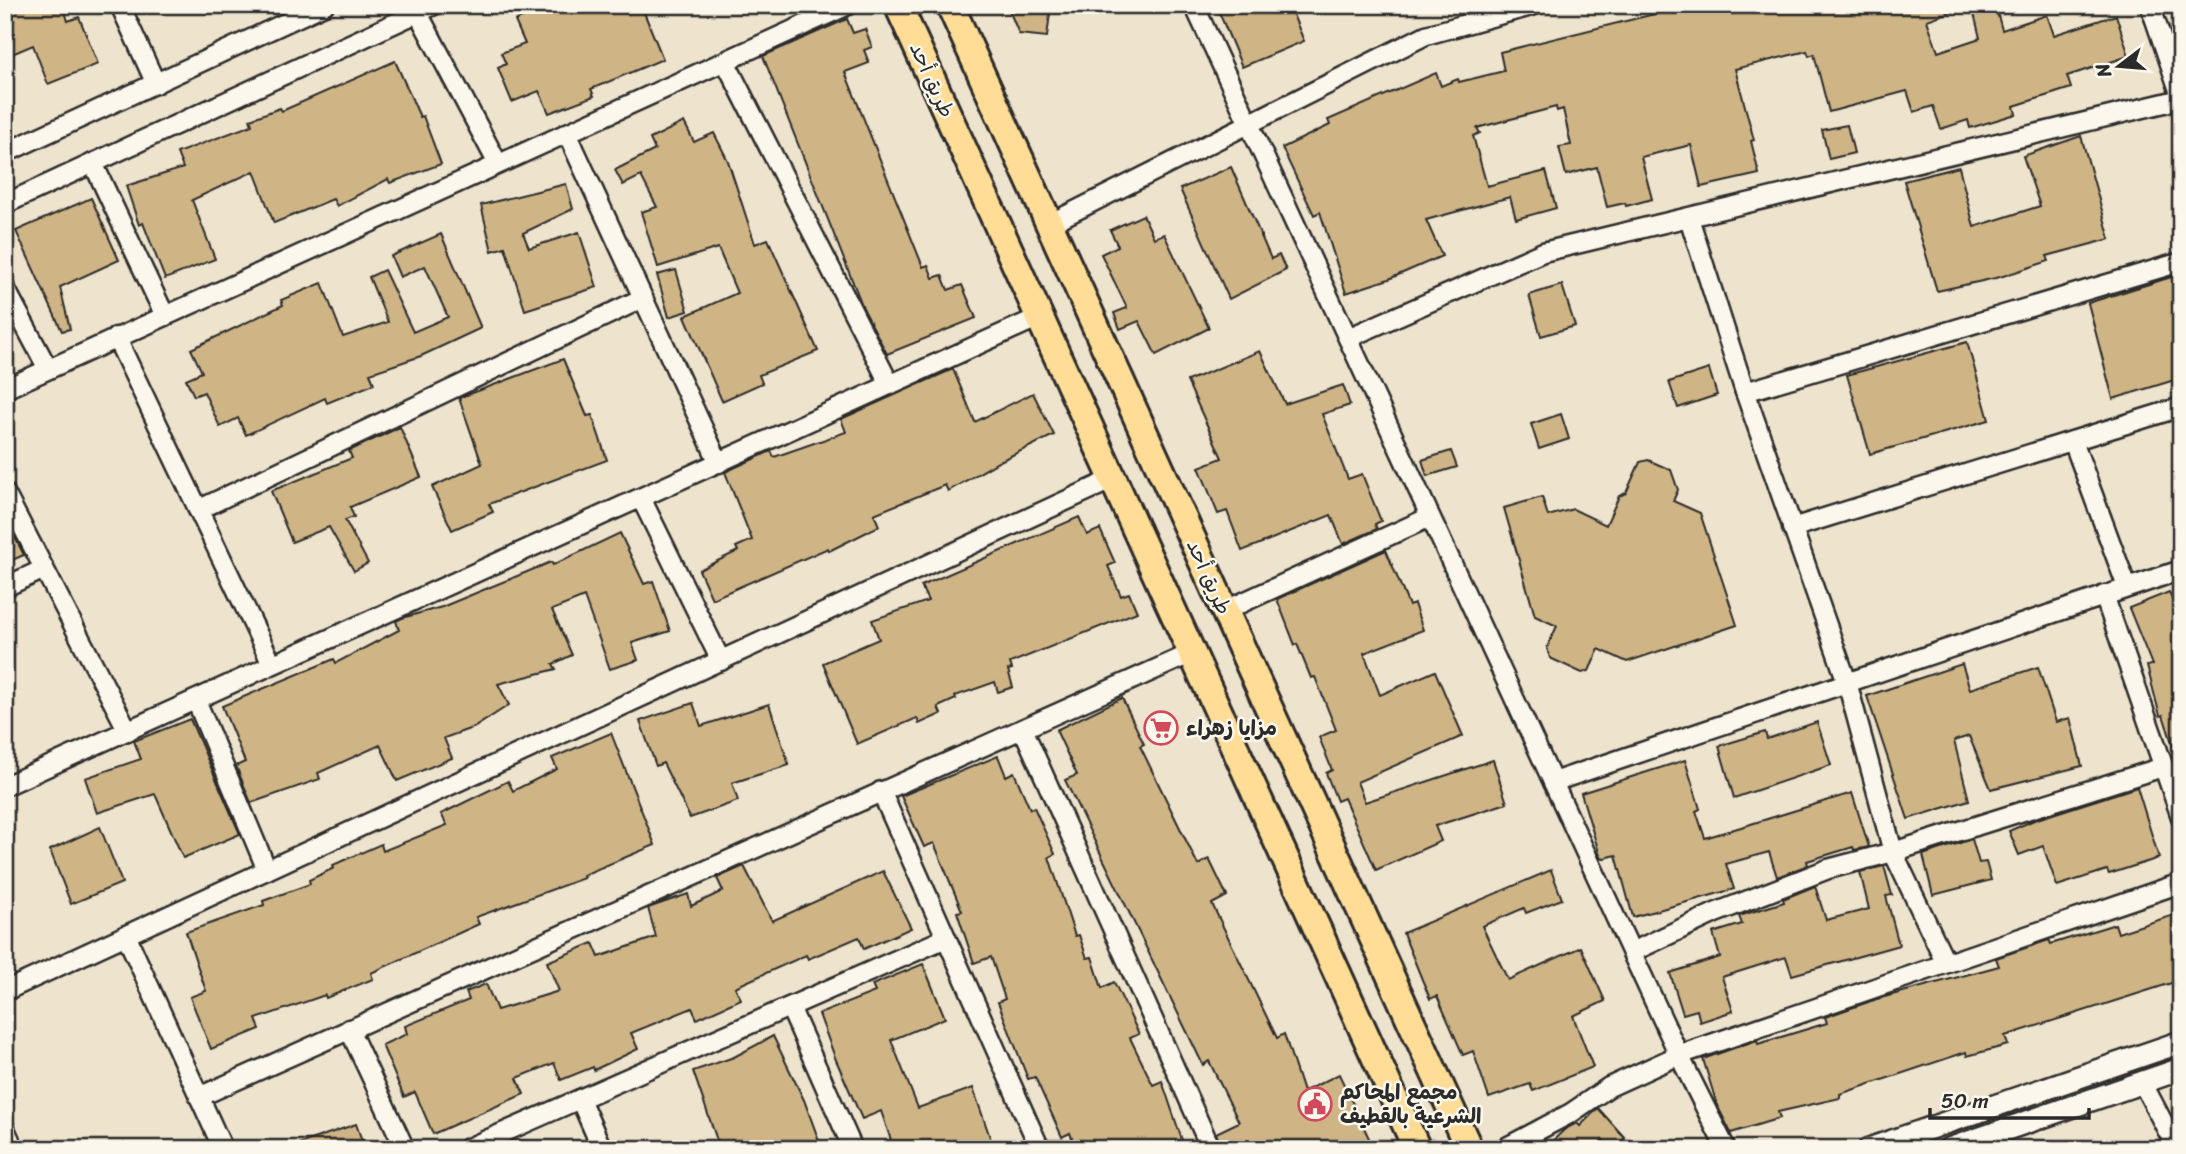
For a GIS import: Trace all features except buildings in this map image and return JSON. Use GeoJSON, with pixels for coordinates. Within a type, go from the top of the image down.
{"type":"FeatureCollection","features":[{"type":"Feature","properties":{"kind":"main road","name":"طريق أحد"},"geometry":{"type":"LineString","coordinates":[[898,5],[1417,1149]]}},
{"type":"Feature","properties":{"kind":"main road","name":"طريق أحد"},"geometry":{"type":"LineString","coordinates":[[950,5],[1469,1149]]}},
{"type":"Feature","properties":{"kind":"street"},"geometry":{"type":"LineString","coordinates":[[120,5],[156,83]]}},
{"type":"Feature","properties":{"kind":"street"},"geometry":{"type":"LineString","coordinates":[[5,389],[848,5]]}},
{"type":"Feature","properties":{"kind":"street"},"geometry":{"type":"LineString","coordinates":[[1194,5],[1679,1055],[1726,1149]]}},
{"type":"Feature","properties":{"kind":"street"},"geometry":{"type":"LineString","coordinates":[[1049,224],[1426,35],[1535,5]]}},
{"type":"Feature","properties":{"kind":"street"},"geometry":{"type":"LineString","coordinates":[[1348,338],[1543,252],[2181,97],[2150,5]]}},
{"type":"Feature","properties":{"kind":"street"},"geometry":{"type":"LineString","coordinates":[[5,153],[318,6]]}},
{"type":"Feature","properties":{"kind":"street"},"geometry":{"type":"LineString","coordinates":[[5,204],[426,9],[498,164]]}},
{"type":"Feature","properties":{"kind":"street"},"geometry":{"type":"LineString","coordinates":[[725,61],[890,385]]}},
{"type":"Feature","properties":{"kind":"street"},"geometry":{"type":"LineString","coordinates":[[567,133],[719,463]]}},
{"type":"Feature","properties":{"kind":"street"},"geometry":{"type":"LineString","coordinates":[[93,163],[165,316]]}},
{"type":"Feature","properties":{"kind":"street"},"geometry":{"type":"LineString","coordinates":[[1689,218],[1745,392],[1847,682],[1894,852],[1946,963]]}},
{"type":"Feature","properties":{"kind":"street"},"geometry":{"type":"LineString","coordinates":[[1745,392],[2181,262]]}},
{"type":"Feature","properties":{"kind":"street"},"geometry":{"type":"LineString","coordinates":[[5,288],[48,369]]}},
{"type":"Feature","properties":{"kind":"street"},"geometry":{"type":"LineString","coordinates":[[198,510],[643,298]]}},
{"type":"Feature","properties":{"kind":"street"},"geometry":{"type":"LineString","coordinates":[[5,786],[1040,317]]}},
{"type":"Feature","properties":{"kind":"street"},"geometry":{"type":"LineString","coordinates":[[116,337],[272,664]]}},
{"type":"Feature","properties":{"kind":"street"},"geometry":{"type":"LineString","coordinates":[[1793,528],[2181,407]]}},
{"type":"Feature","properties":{"kind":"street"},"geometry":{"type":"LineString","coordinates":[[2073,441],[2127,587]]}},
{"type":"Feature","properties":{"kind":"street"},"geometry":{"type":"LineString","coordinates":[[5,991],[1113,479]]}},
{"type":"Feature","properties":{"kind":"street"},"geometry":{"type":"LineString","coordinates":[[5,493],[128,731]]}},
{"type":"Feature","properties":{"kind":"street"},"geometry":{"type":"LineString","coordinates":[[641,498],[720,661]]}},
{"type":"Feature","properties":{"kind":"street"},"geometry":{"type":"LineString","coordinates":[[1224,611],[1430,516]]}},
{"type":"Feature","properties":{"kind":"street"},"geometry":{"type":"LineString","coordinates":[[5,587],[44,569]]}},
{"type":"Feature","properties":{"kind":"street"},"geometry":{"type":"LineString","coordinates":[[1553,782],[2181,569]]}},
{"type":"Feature","properties":{"kind":"street"},"geometry":{"type":"LineString","coordinates":[[2104,595],[2181,817]]}},
{"type":"Feature","properties":{"kind":"street"},"geometry":{"type":"LineString","coordinates":[[199,1097],[1192,653]]}},
{"type":"Feature","properties":{"kind":"street"},"geometry":{"type":"LineString","coordinates":[[196,700],[267,870]]}},
{"type":"Feature","properties":{"kind":"street"},"geometry":{"type":"LineString","coordinates":[[1023,729],[1211,1149]]}},
{"type":"Feature","properties":{"kind":"street"},"geometry":{"type":"LineString","coordinates":[[1632,952],[1715,913],[1828,869],[1894,852],[2163,767]]}},
{"type":"Feature","properties":{"kind":"street"},"geometry":{"type":"LineString","coordinates":[[881,791],[1040,1149]]}},
{"type":"Feature","properties":{"kind":"street"},"geometry":{"type":"LineString","coordinates":[[1503,1149],[1571,1113],[1609,1087],[1679,1055],[2181,883]]}},
{"type":"Feature","properties":{"kind":"street"},"geometry":{"type":"LineString","coordinates":[[126,935],[223,1149]]}},
{"type":"Feature","properties":{"kind":"street"},"geometry":{"type":"LineString","coordinates":[[466,1149],[946,938]]}},
{"type":"Feature","properties":{"kind":"street"},"geometry":{"type":"LineString","coordinates":[[790,1007],[853,1149]]}},
{"type":"Feature","properties":{"kind":"street"},"geometry":{"type":"LineString","coordinates":[[349,1030],[405,1149]]}},
{"type":"Feature","properties":{"kind":"street"},"geometry":{"type":"LineString","coordinates":[[1869,1149],[2181,1042]]}},
{"type":"Feature","properties":{"kind":"street"},"geometry":{"type":"LineString","coordinates":[[1949,1149],[2181,1069]]}},
{"type":"Feature","properties":{"kind":"street"},"geometry":{"type":"LineString","coordinates":[[2142,1082],[2176,1149]]}},
{"type":"Feature","properties":{"kind":"street"},"geometry":{"type":"LineString","coordinates":[[580,1098],[602,1149]]}},
{"type":"Feature","properties":{"kind":"street"},"geometry":{"type":"LineString","coordinates":[[5,1129],[14,1149]]}},
{"type":"Feature","properties":{"kind":"place","name":"مزايا زهراء"},"geometry":{"type":"Point","coordinates":[1161,728]}},
{"type":"Feature","properties":{"kind":"place","name":"مجمع المحاكم الشرعية بالقطيف"},"geometry":{"type":"Point","coordinates":[1315,1104]}}]}
